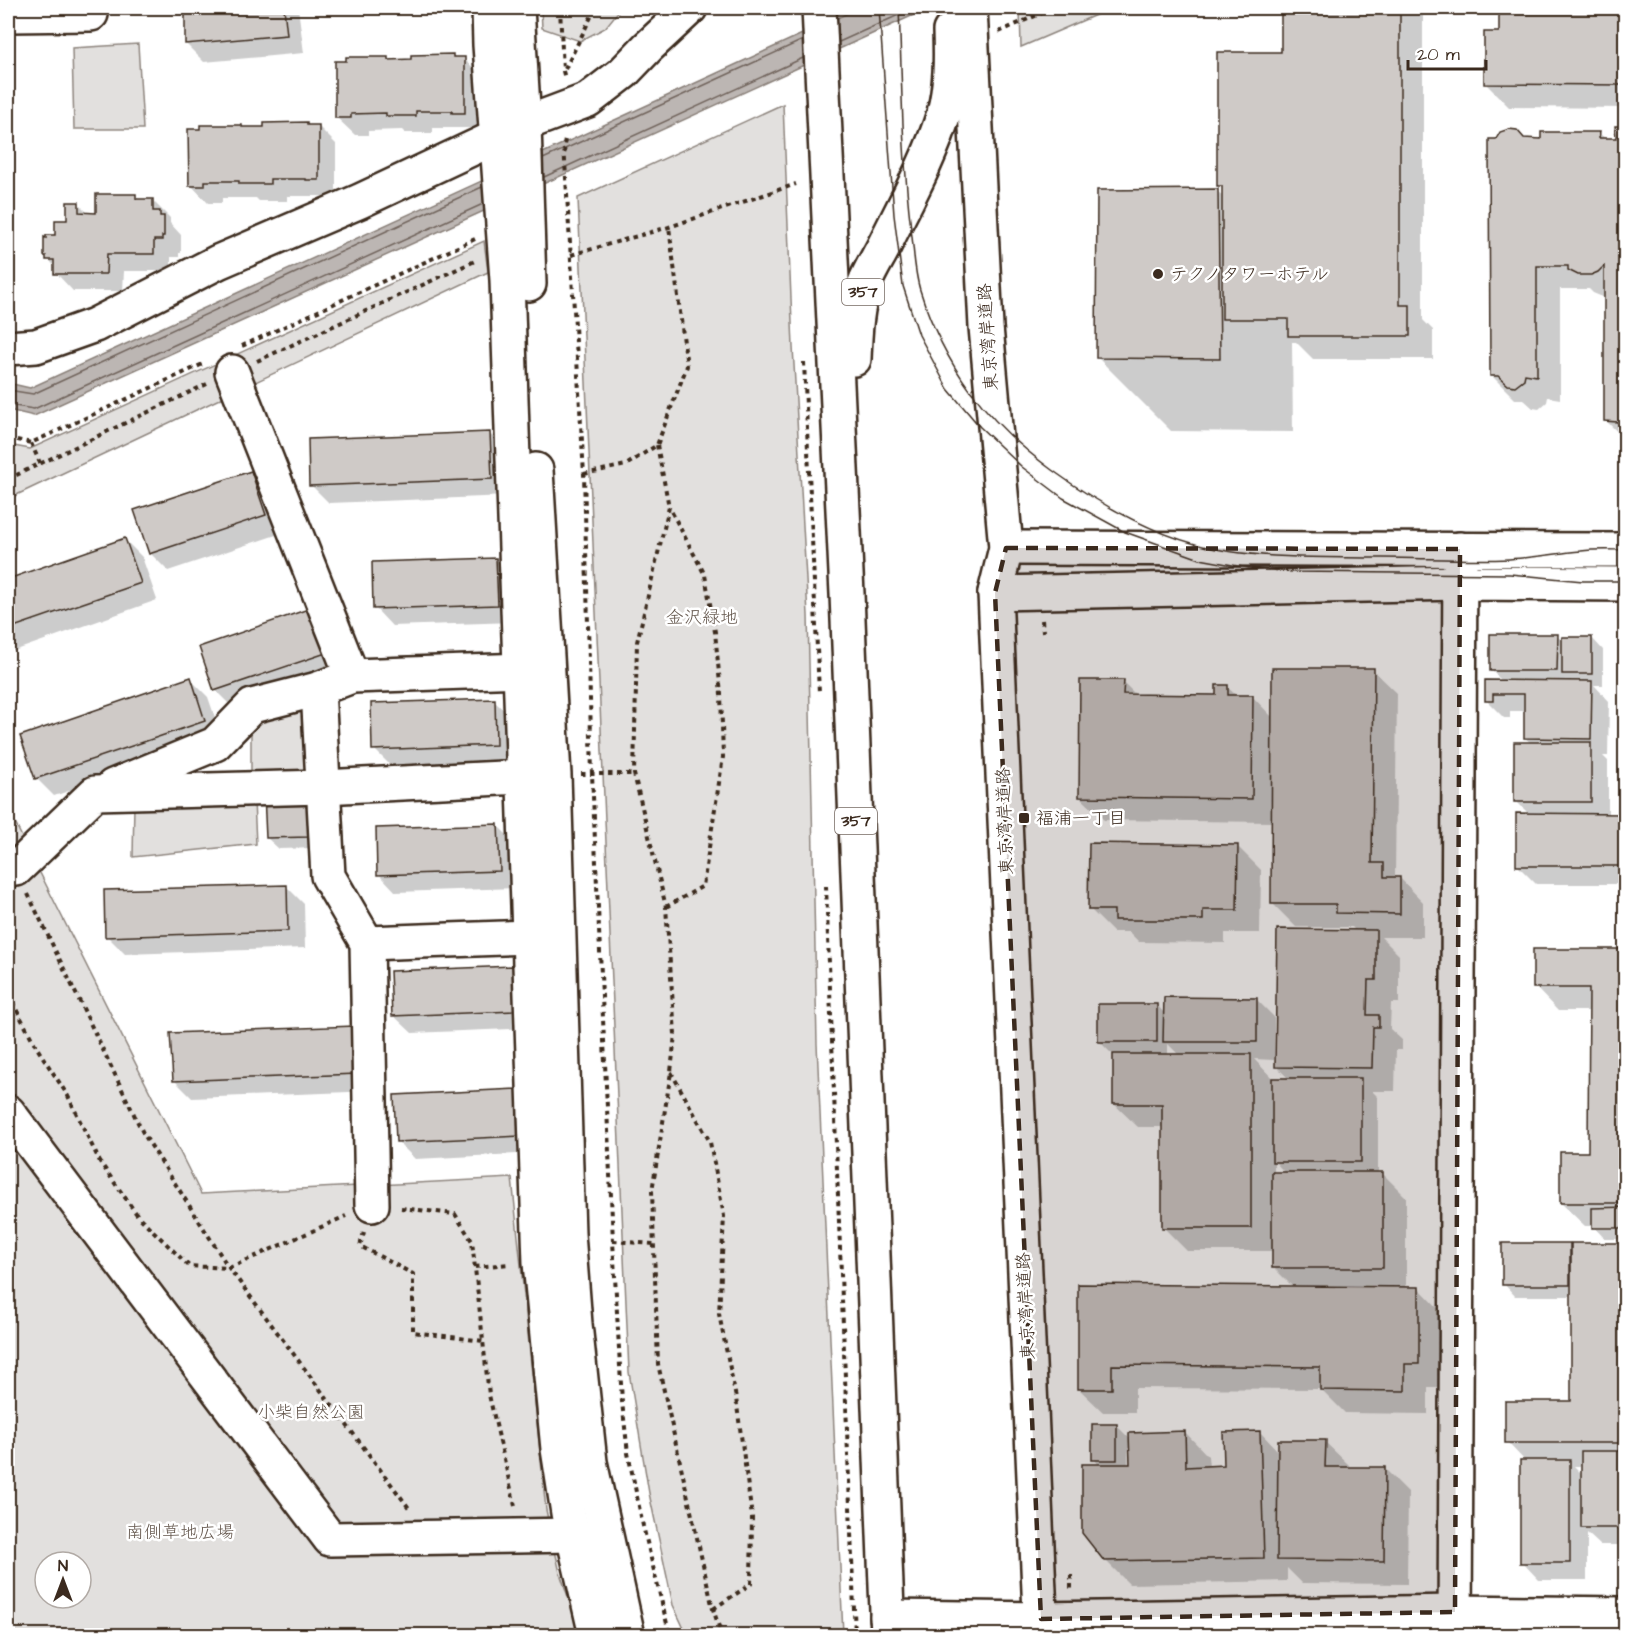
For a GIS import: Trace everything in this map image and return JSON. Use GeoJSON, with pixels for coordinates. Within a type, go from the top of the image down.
{"type":"FeatureCollection","features":[{"type":"Feature","properties":{"kind":"main road"},"geometry":{"type":"LineString","coordinates":[[8,14],[91,14],[92,8]]}},
{"type":"Feature","properties":{"kind":"main road"},"geometry":{"type":"LineString","coordinates":[[489,8],[510,130]]}},
{"type":"Feature","properties":{"kind":"main road"},"geometry":{"type":"LineString","coordinates":[[517,8],[510,130],[511,223],[507,280],[540,1263],[558,1449],[573,1535],[597,1635]]}},
{"type":"Feature","properties":{"kind":"main road"},"geometry":{"type":"LineString","coordinates":[[8,348],[36,346],[96,325],[218,262],[360,201],[510,130],[588,100],[623,73],[690,8]]}},
{"type":"Feature","properties":{"kind":"main road","name":"357"},"geometry":{"type":"LineString","coordinates":[[819,8],[847,594],[888,1626]]}},
{"type":"Feature","properties":{"kind":"main road","name":"357"},"geometry":{"type":"LineString","coordinates":[[847,594],[855,525],[856,316],[866,283],[918,177],[944,113],[951,67],[950,8]]}},
{"type":"Feature","properties":{"kind":"main road","name":"東京湾岸道路"},"geometry":{"type":"LineString","coordinates":[[983,16],[986,327],[1006,548],[995,593],[1041,1627]]}},
{"type":"Feature","properties":{"kind":"main road"},"geometry":{"type":"LineString","coordinates":[[511,223],[537,486],[554,775],[569,1245],[575,1324],[590,1462],[628,1635]]}},
{"type":"Feature","properties":{"kind":"main road"},"geometry":{"type":"LineString","coordinates":[[226,361],[352,676]]}},
{"type":"Feature","properties":{"kind":"main road"},"geometry":{"type":"LineString","coordinates":[[1006,548],[1626,550]]}},
{"type":"Feature","properties":{"kind":"main road"},"geometry":{"type":"LineString","coordinates":[[1455,1624],[1460,549]]}},
{"type":"Feature","properties":{"kind":"main road"},"geometry":{"type":"LineString","coordinates":[[995,593],[1460,583],[1626,584]]}},
{"type":"Feature","properties":{"kind":"main road"},"geometry":{"type":"LineString","coordinates":[[16,869],[95,793],[215,744],[252,706],[318,689],[352,676],[520,670]]}},
{"type":"Feature","properties":{"kind":"main road"},"geometry":{"type":"LineString","coordinates":[[318,689],[328,876],[367,943],[372,1204]]}},
{"type":"Feature","properties":{"kind":"main road"},"geometry":{"type":"LineString","coordinates":[[95,793],[323,787],[523,777]]}},
{"type":"Feature","properties":{"kind":"main road"},"geometry":{"type":"LineString","coordinates":[[367,943],[529,937]]}},
{"type":"Feature","properties":{"kind":"main road"},"geometry":{"type":"LineString","coordinates":[[8,1112],[330,1539],[573,1535]]}},
{"type":"Feature","properties":{"kind":"main road"},"geometry":{"type":"LineString","coordinates":[[888,1626],[1455,1624],[1626,1614]]}},
{"type":"Feature","properties":{"kind":"path"},"geometry":{"type":"LineString","coordinates":[[560,8],[568,128],[564,145],[584,474],[592,774],[622,1402],[628,1454],[670,1635]]}},
{"type":"Feature","properties":{"kind":"path"},"geometry":{"type":"LineString","coordinates":[[563,71],[594,8]]}},
{"type":"Feature","properties":{"kind":"path"},"geometry":{"type":"LineString","coordinates":[[983,16],[996,33],[1053,8]]}},
{"type":"Feature","properties":{"kind":"path"},"geometry":{"type":"LineString","coordinates":[[571,255],[669,227],[796,184],[796,196]]}},
{"type":"Feature","properties":{"kind":"path"},"geometry":{"type":"LineString","coordinates":[[8,438],[31,443],[226,361],[511,223]]}},
{"type":"Feature","properties":{"kind":"path"},"geometry":{"type":"LineString","coordinates":[[666,907],[703,886],[723,758],[721,694],[705,574],[669,507],[657,446],[687,366],[669,227]]}},
{"type":"Feature","properties":{"kind":"path"},"geometry":{"type":"LineString","coordinates":[[803,351],[819,698]]}},
{"type":"Feature","properties":{"kind":"path"},"geometry":{"type":"LineString","coordinates":[[31,443],[40,463]]}},
{"type":"Feature","properties":{"kind":"path"},"geometry":{"type":"LineString","coordinates":[[584,474],[626,465],[657,446]]}},
{"type":"Feature","properties":{"kind":"path"},"geometry":{"type":"LineString","coordinates":[[669,507],[637,642],[634,774],[666,907],[675,1034],[652,1191],[658,1364],[713,1609],[722,1635]]}},
{"type":"Feature","properties":{"kind":"path"},"geometry":{"type":"LineString","coordinates":[[592,774],[634,774]]}},
{"type":"Feature","properties":{"kind":"path"},"geometry":{"type":"LineString","coordinates":[[16,869],[143,1133],[229,1268],[431,1537]]}},
{"type":"Feature","properties":{"kind":"path"},"geometry":{"type":"LineString","coordinates":[[826,876],[855,1635]]}},
{"type":"Feature","properties":{"kind":"path"},"geometry":{"type":"LineString","coordinates":[[8,994],[37,1048],[68,1096],[100,1162],[138,1216],[189,1266],[229,1268],[372,1204],[455,1214],[472,1241],[489,1395],[521,1536]]}},
{"type":"Feature","properties":{"kind":"path"},"geometry":{"type":"LineString","coordinates":[[671,1072],[710,1142],[724,1216],[719,1314],[736,1398],[752,1517],[751,1584],[713,1609]]}},
{"type":"Feature","properties":{"kind":"path"},"geometry":{"type":"LineString","coordinates":[[372,1204],[360,1246],[413,1274],[413,1332],[483,1341]]}},
{"type":"Feature","properties":{"kind":"path"},"geometry":{"type":"LineString","coordinates":[[613,1241],[654,1245]]}},
{"type":"Feature","properties":{"kind":"highlighted area"},"geometry":{"type":"Polygon","coordinates":[[[1006,548],[1460,549],[1455,1612],[1041,1619],[995,593],[1006,548]]]}},
{"type":"Feature","properties":{"kind":"green space"},"geometry":{"type":"Polygon","coordinates":[[[541,8],[621,8],[605,28],[580,41],[542,28],[541,8]]]}},
{"type":"Feature","properties":{"kind":"green space"},"geometry":{"type":"Polygon","coordinates":[[[1020,8],[1112,8],[1021,47],[1020,8]]]}},
{"type":"Feature","properties":{"kind":"green space"},"geometry":{"type":"Polygon","coordinates":[[[138,44],[143,129],[74,129],[72,48],[138,44]]]}},
{"type":"Feature","properties":{"kind":"green space","name":"金沢緑地"},"geometry":{"type":"Polygon","coordinates":[[[783,104],[793,347],[808,615],[817,1044],[843,1635],[687,1635],[673,1605],[649,1493],[629,1372],[578,198],[783,104]]]}},
{"type":"Feature","properties":{"kind":"green space"},"geometry":{"type":"Polygon","coordinates":[[[484,241],[488,272],[8,499],[8,445],[30,449],[484,241]]]}},
{"type":"Feature","properties":{"kind":"green space"},"geometry":{"type":"Polygon","coordinates":[[[304,701],[307,776],[251,777],[251,721],[304,701]]]}},
{"type":"Feature","properties":{"kind":"green space"},"geometry":{"type":"Polygon","coordinates":[[[254,801],[256,844],[133,857],[134,805],[254,801]]]}},
{"type":"Feature","properties":{"kind":"green space","name":"小柴自然公園"},"geometry":{"type":"Polygon","coordinates":[[[8,809],[201,1194],[512,1178],[546,1510],[560,1573],[581,1635],[8,1635],[8,809]]]}},
{"type":"Feature","properties":{"kind":"water"},"geometry":{"type":"Polygon","coordinates":[[[859,8],[929,8],[34,416],[8,410],[8,383],[30,388],[859,8]]]}},
{"type":"Feature","properties":{"kind":"building"},"geometry":{"type":"Polygon","coordinates":[[[185,8],[284,8],[287,35],[185,44],[185,8]]]}},
{"type":"Feature","properties":{"kind":"building"},"geometry":{"type":"Polygon","coordinates":[[[1281,8],[1400,8],[1400,305],[1410,305],[1410,336],[1288,336],[1288,319],[1222,319],[1222,186],[1217,186],[1217,52],[1281,52],[1281,8]]]}},
{"type":"Feature","properties":{"kind":"building"},"geometry":{"type":"Polygon","coordinates":[[[1626,8],[1626,85],[1484,84],[1484,32],[1499,32],[1499,9],[1626,8]]]}},
{"type":"Feature","properties":{"kind":"building"},"geometry":{"type":"Polygon","coordinates":[[[453,54],[453,57],[465,57],[465,113],[416,111],[416,116],[386,116],[386,113],[351,114],[351,118],[335,118],[335,61],[346,61],[346,57],[388,57],[388,60],[411,59],[411,55],[453,54]]]}},
{"type":"Feature","properties":{"kind":"building"},"geometry":{"type":"Polygon","coordinates":[[[307,122],[307,125],[319,125],[319,180],[270,179],[270,184],[205,181],[205,186],[189,186],[188,129],[200,129],[200,125],[264,127],[264,123],[307,122]]]}},
{"type":"Feature","properties":{"kind":"building"},"geometry":{"type":"Polygon","coordinates":[[[1615,126],[1626,126],[1626,431],[1621,429],[1618,422],[1604,421],[1604,266],[1591,275],[1578,275],[1568,270],[1568,266],[1537,266],[1537,376],[1525,374],[1524,379],[1515,386],[1508,385],[1498,376],[1490,376],[1489,139],[1496,139],[1500,132],[1509,129],[1517,130],[1524,138],[1541,139],[1541,132],[1600,132],[1599,138],[1616,138],[1615,126]]]}},
{"type":"Feature","properties":{"kind":"building","name":"テクノタワーホテル"},"geometry":{"type":"Polygon","coordinates":[[[1218,189],[1220,359],[1096,358],[1097,190],[1218,189]]]}},
{"type":"Feature","properties":{"kind":"building"},"geometry":{"type":"Polygon","coordinates":[[[96,194],[136,194],[136,199],[153,199],[153,211],[160,211],[160,216],[164,216],[162,240],[154,240],[154,254],[107,254],[106,274],[54,274],[54,260],[46,260],[44,256],[44,237],[55,235],[55,220],[67,220],[67,202],[79,202],[79,212],[96,213],[96,194]]]}},
{"type":"Feature","properties":{"kind":"building"},"geometry":{"type":"Polygon","coordinates":[[[490,432],[492,479],[309,486],[308,439],[490,432]]]}},
{"type":"Feature","properties":{"kind":"building"},"geometry":{"type":"Polygon","coordinates":[[[251,471],[266,515],[149,554],[134,510],[251,471]]]}},
{"type":"Feature","properties":{"kind":"building"},"geometry":{"type":"Polygon","coordinates":[[[125,538],[141,583],[8,629],[8,579],[125,538]]]}},
{"type":"Feature","properties":{"kind":"building"},"geometry":{"type":"Polygon","coordinates":[[[496,558],[498,605],[373,609],[372,562],[496,558]]]}},
{"type":"Feature","properties":{"kind":"building"},"geometry":{"type":"Polygon","coordinates":[[[317,606],[332,651],[214,691],[199,647],[317,606]]]}},
{"type":"Feature","properties":{"kind":"building"},"geometry":{"type":"Polygon","coordinates":[[[1490,634],[1558,634],[1557,671],[1490,671],[1490,634]]]}},
{"type":"Feature","properties":{"kind":"building"},"geometry":{"type":"Polygon","coordinates":[[[1562,637],[1592,637],[1592,674],[1562,674],[1562,637]]]}},
{"type":"Feature","properties":{"kind":"building"},"geometry":{"type":"Polygon","coordinates":[[[1272,668],[1374,668],[1372,863],[1384,863],[1384,877],[1400,877],[1400,914],[1336,913],[1336,904],[1271,904],[1272,668]]]}},
{"type":"Feature","properties":{"kind":"building"},"geometry":{"type":"Polygon","coordinates":[[[191,677],[205,721],[35,779],[20,736],[191,677]]]}},
{"type":"Feature","properties":{"kind":"building"},"geometry":{"type":"Polygon","coordinates":[[[1080,680],[1124,680],[1123,694],[1216,695],[1216,685],[1228,685],[1228,695],[1253,695],[1252,799],[1079,797],[1080,680]]]}},
{"type":"Feature","properties":{"kind":"building"},"geometry":{"type":"Polygon","coordinates":[[[1485,680],[1592,681],[1591,739],[1524,738],[1524,694],[1493,694],[1493,701],[1485,701],[1485,680]]]}},
{"type":"Feature","properties":{"kind":"building"},"geometry":{"type":"Polygon","coordinates":[[[495,699],[496,745],[372,750],[371,703],[495,699]]]}},
{"type":"Feature","properties":{"kind":"building"},"geometry":{"type":"Polygon","coordinates":[[[1514,742],[1591,742],[1591,802],[1514,802],[1514,742]]]}},
{"type":"Feature","properties":{"kind":"building"},"geometry":{"type":"Polygon","coordinates":[[[307,792],[309,837],[266,838],[264,794],[307,792]]]}},
{"type":"Feature","properties":{"kind":"building"},"geometry":{"type":"Polygon","coordinates":[[[1516,813],[1626,814],[1626,866],[1516,866],[1516,813]]]}},
{"type":"Feature","properties":{"kind":"building"},"geometry":{"type":"Polygon","coordinates":[[[498,824],[500,871],[377,875],[376,828],[498,824]]]}},
{"type":"Feature","properties":{"kind":"building"},"geometry":{"type":"Polygon","coordinates":[[[1089,843],[1238,845],[1237,910],[1203,910],[1203,920],[1114,920],[1114,910],[1088,910],[1089,843]]]}},
{"type":"Feature","properties":{"kind":"building"},"geometry":{"type":"Polygon","coordinates":[[[287,885],[288,931],[105,937],[104,890],[287,885]]]}},
{"type":"Feature","properties":{"kind":"building"},"geometry":{"type":"Polygon","coordinates":[[[1277,929],[1376,930],[1376,980],[1368,980],[1367,1015],[1379,1015],[1379,1027],[1373,1027],[1372,1068],[1275,1067],[1277,929]]]}},
{"type":"Feature","properties":{"kind":"building"},"geometry":{"type":"Polygon","coordinates":[[[1533,949],[1626,949],[1626,1203],[1560,1203],[1560,1152],[1588,1152],[1589,988],[1533,988],[1533,949]]]}},
{"type":"Feature","properties":{"kind":"building"},"geometry":{"type":"Polygon","coordinates":[[[513,966],[515,1011],[392,1016],[390,971],[513,966]]]}},
{"type":"Feature","properties":{"kind":"building"},"geometry":{"type":"Polygon","coordinates":[[[1164,997],[1257,998],[1257,1042],[1163,1042],[1164,997]]]}},
{"type":"Feature","properties":{"kind":"building"},"geometry":{"type":"Polygon","coordinates":[[[1098,1004],[1157,1004],[1157,1042],[1098,1042],[1098,1004]]]}},
{"type":"Feature","properties":{"kind":"building"},"geometry":{"type":"Polygon","coordinates":[[[355,1026],[357,1074],[173,1081],[170,1033],[355,1026]]]}},
{"type":"Feature","properties":{"kind":"building"},"geometry":{"type":"Polygon","coordinates":[[[1113,1054],[1251,1054],[1251,1228],[1162,1228],[1162,1104],[1113,1104],[1113,1054]]]}},
{"type":"Feature","properties":{"kind":"building"},"geometry":{"type":"Polygon","coordinates":[[[1272,1078],[1361,1078],[1361,1162],[1272,1162],[1272,1078]]]}},
{"type":"Feature","properties":{"kind":"building"},"geometry":{"type":"Polygon","coordinates":[[[518,1089],[521,1136],[396,1142],[394,1095],[518,1089]]]}},
{"type":"Feature","properties":{"kind":"building"},"geometry":{"type":"Polygon","coordinates":[[[1272,1172],[1383,1172],[1383,1268],[1272,1268],[1272,1172]]]}},
{"type":"Feature","properties":{"kind":"building"},"geometry":{"type":"Polygon","coordinates":[[[1626,1207],[1626,1228],[1592,1228],[1592,1208],[1626,1207]]]}},
{"type":"Feature","properties":{"kind":"building"},"geometry":{"type":"Polygon","coordinates":[[[1502,1243],[1570,1243],[1570,1285],[1502,1285],[1502,1243]]]}},
{"type":"Feature","properties":{"kind":"building"},"geometry":{"type":"Polygon","coordinates":[[[1571,1243],[1626,1243],[1626,1443],[1505,1443],[1505,1401],[1571,1401],[1571,1243]]]}},
{"type":"Feature","properties":{"kind":"building"},"geometry":{"type":"Polygon","coordinates":[[[1078,1284],[1419,1287],[1419,1364],[1405,1364],[1405,1391],[1320,1390],[1320,1367],[1112,1365],[1112,1389],[1078,1389],[1078,1284]]]}},
{"type":"Feature","properties":{"kind":"building"},"geometry":{"type":"Polygon","coordinates":[[[1092,1424],[1117,1424],[1117,1460],[1092,1460],[1092,1424]]]}},
{"type":"Feature","properties":{"kind":"building"},"geometry":{"type":"Polygon","coordinates":[[[1185,1431],[1186,1467],[1224,1465],[1223,1432],[1260,1431],[1264,1558],[1104,1561],[1082,1533],[1082,1464],[1130,1464],[1129,1433],[1185,1431]]]}},
{"type":"Feature","properties":{"kind":"building"},"geometry":{"type":"Polygon","coordinates":[[[1278,1440],[1326,1440],[1325,1467],[1385,1467],[1384,1561],[1277,1560],[1278,1440]]]}},
{"type":"Feature","properties":{"kind":"building"},"geometry":{"type":"Polygon","coordinates":[[[1581,1451],[1626,1451],[1626,1528],[1581,1528],[1581,1451]]]}},
{"type":"Feature","properties":{"kind":"building"},"geometry":{"type":"Polygon","coordinates":[[[1520,1460],[1570,1460],[1570,1563],[1520,1563],[1520,1460]]]}},
{"type":"Feature","properties":{"kind":"tram line"},"geometry":{"type":"LineString","coordinates":[[879,8],[894,215],[903,286],[919,335],[948,389],[980,427],[1022,467],[1063,498],[1125,532],[1200,559],[1249,568],[1292,572],[1510,574],[1583,581],[1626,581]]}},
{"type":"Feature","properties":{"kind":"tram line"},"geometry":{"type":"LineString","coordinates":[[899,8],[908,202],[915,268],[920,290],[942,344],[971,391],[1007,433],[1052,470],[1092,497],[1157,531],[1203,546],[1246,554],[1478,560],[1592,550],[1626,550]]}},
{"type":"Feature","properties":{"kind":"place","name":"テクノタワーホテル"},"geometry":{"type":"Point","coordinates":[1158,274]}},
{"type":"Feature","properties":{"kind":"place","name":"福浦一丁目"},"geometry":{"type":"Point","coordinates":[1024,818]}},
{"type":"Feature","properties":{"kind":"park label","name":"南側草地広場"},"geometry":{"type":"Point","coordinates":[180,1532]}}]}
